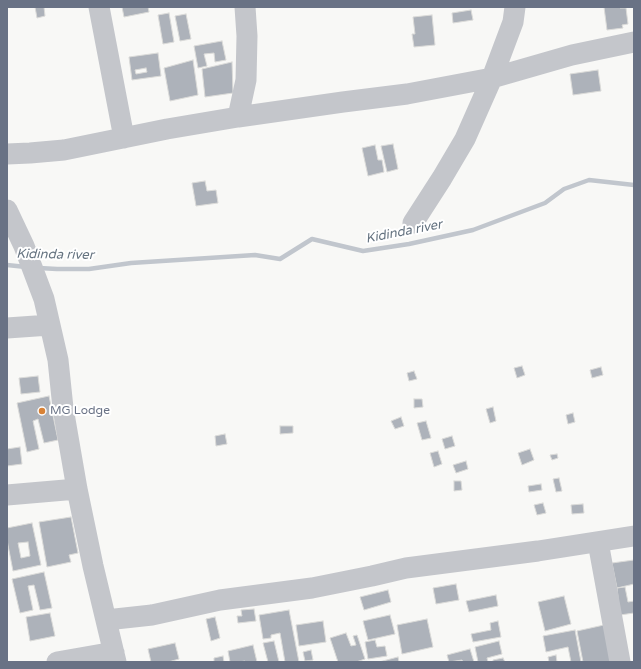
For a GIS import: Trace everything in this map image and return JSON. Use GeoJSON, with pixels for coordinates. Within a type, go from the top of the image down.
{"type":"FeatureCollection","features":[{"type":"Feature","properties":{"kind":"street"},"geometry":{"type":"LineString","coordinates":[[99,7],[124,138]]}},
{"type":"Feature","properties":{"kind":"street"},"geometry":{"type":"LineString","coordinates":[[238,117],[246,80],[247,36],[245,7]]}},
{"type":"Feature","properties":{"kind":"street"},"geometry":{"type":"LineString","coordinates":[[413,223],[465,139],[492,78],[513,22],[516,7]]}},
{"type":"Feature","properties":{"kind":"street"},"geometry":{"type":"LineString","coordinates":[[7,154],[64,150],[238,117],[401,95],[492,78],[572,55],[634,42]]}},
{"type":"Feature","properties":{"kind":"street"},"geometry":{"type":"LineString","coordinates":[[7,210],[24,246],[44,299],[58,360],[62,408],[77,489],[93,566],[115,657],[57,662]]}},
{"type":"Feature","properties":{"kind":"street"},"geometry":{"type":"LineString","coordinates":[[7,328],[50,326]]}},
{"type":"Feature","properties":{"kind":"street"},"geometry":{"type":"LineString","coordinates":[[7,496],[77,489]]}},
{"type":"Feature","properties":{"kind":"street"},"geometry":{"type":"LineString","coordinates":[[106,620],[152,616],[220,600],[312,588],[406,568],[538,551],[634,536]]}},
{"type":"Feature","properties":{"kind":"street"},"geometry":{"type":"LineString","coordinates":[[598,542],[620,662]]}},
{"type":"Feature","properties":{"kind":"building"},"geometry":{"type":"Polygon","coordinates":[[[35,7],[44,7],[45,16],[37,18],[35,7]]]}},
{"type":"Feature","properties":{"kind":"building"},"geometry":{"type":"Polygon","coordinates":[[[122,7],[148,7],[149,12],[124,17],[122,7]]]}},
{"type":"Feature","properties":{"kind":"building"},"geometry":{"type":"Polygon","coordinates":[[[604,7],[626,8],[628,24],[622,25],[623,28],[607,30],[604,7]]]}},
{"type":"Feature","properties":{"kind":"building"},"geometry":{"type":"Polygon","coordinates":[[[471,10],[473,20],[453,23],[452,13],[471,10]]]}},
{"type":"Feature","properties":{"kind":"building"},"geometry":{"type":"Polygon","coordinates":[[[169,13],[174,42],[163,44],[158,15],[169,13]]]}},
{"type":"Feature","properties":{"kind":"building"},"geometry":{"type":"Polygon","coordinates":[[[186,14],[191,39],[180,41],[175,16],[186,14]]]}},
{"type":"Feature","properties":{"kind":"building"},"geometry":{"type":"Polygon","coordinates":[[[432,15],[435,45],[414,47],[412,34],[415,34],[413,17],[432,15]]]}},
{"type":"Feature","properties":{"kind":"building"},"geometry":{"type":"Polygon","coordinates":[[[222,41],[226,60],[215,62],[214,53],[204,54],[207,66],[198,68],[194,46],[222,41]]]}},
{"type":"Feature","properties":{"kind":"building"},"geometry":{"type":"Polygon","coordinates":[[[158,53],[161,76],[132,80],[129,57],[158,53]],[[146,68],[135,70],[136,74],[147,72],[146,68]]]}},
{"type":"Feature","properties":{"kind":"building"},"geometry":{"type":"Polygon","coordinates":[[[193,60],[198,95],[170,101],[164,68],[193,60]]]}},
{"type":"Feature","properties":{"kind":"building"},"geometry":{"type":"Polygon","coordinates":[[[232,62],[233,93],[205,97],[202,69],[232,62]]]}},
{"type":"Feature","properties":{"kind":"building"},"geometry":{"type":"Polygon","coordinates":[[[598,70],[601,91],[573,95],[570,74],[598,70]]]}},
{"type":"Feature","properties":{"kind":"building"},"geometry":{"type":"Polygon","coordinates":[[[393,144],[398,169],[387,172],[381,146],[393,144]]]}},
{"type":"Feature","properties":{"kind":"building"},"geometry":{"type":"Polygon","coordinates":[[[375,145],[378,160],[382,160],[384,172],[368,176],[362,148],[375,145]]]}},
{"type":"Feature","properties":{"kind":"building"},"geometry":{"type":"Polygon","coordinates":[[[205,181],[207,191],[216,190],[218,203],[196,206],[192,183],[205,181]]]}},
{"type":"Feature","properties":{"kind":"building"},"geometry":{"type":"Polygon","coordinates":[[[522,366],[525,375],[517,378],[514,368],[522,366]]]}},
{"type":"Feature","properties":{"kind":"building"},"geometry":{"type":"Polygon","coordinates":[[[601,367],[603,375],[592,378],[590,370],[601,367]]]}},
{"type":"Feature","properties":{"kind":"building"},"geometry":{"type":"Polygon","coordinates":[[[414,371],[417,379],[409,381],[407,373],[414,371]]]}},
{"type":"Feature","properties":{"kind":"building"},"geometry":{"type":"Polygon","coordinates":[[[38,376],[40,392],[21,394],[19,378],[38,376]]]}},
{"type":"Feature","properties":{"kind":"building"},"geometry":{"type":"Polygon","coordinates":[[[49,396],[58,440],[44,443],[38,419],[33,421],[39,449],[27,452],[17,403],[49,396]]]}},
{"type":"Feature","properties":{"kind":"building"},"geometry":{"type":"Polygon","coordinates":[[[414,399],[422,399],[423,407],[414,408],[414,399]]]}},
{"type":"Feature","properties":{"kind":"building"},"geometry":{"type":"Polygon","coordinates":[[[493,407],[496,421],[490,423],[486,409],[493,407]]]}},
{"type":"Feature","properties":{"kind":"building"},"geometry":{"type":"Polygon","coordinates":[[[573,413],[575,422],[568,424],[566,415],[573,413]]]}},
{"type":"Feature","properties":{"kind":"building"},"geometry":{"type":"Polygon","coordinates":[[[401,417],[404,426],[395,429],[391,421],[401,417]]]}},
{"type":"Feature","properties":{"kind":"building"},"geometry":{"type":"Polygon","coordinates":[[[426,421],[431,438],[422,440],[417,423],[426,421]]]}},
{"type":"Feature","properties":{"kind":"building"},"geometry":{"type":"Polygon","coordinates":[[[280,426],[293,426],[293,433],[280,434],[280,426]]]}},
{"type":"Feature","properties":{"kind":"building"},"geometry":{"type":"Polygon","coordinates":[[[225,434],[227,444],[216,446],[215,436],[225,434]]]}},
{"type":"Feature","properties":{"kind":"building"},"geometry":{"type":"Polygon","coordinates":[[[452,436],[455,446],[445,449],[442,439],[452,436]]]}},
{"type":"Feature","properties":{"kind":"building"},"geometry":{"type":"Polygon","coordinates":[[[20,447],[22,464],[7,466],[7,449],[20,447]]]}},
{"type":"Feature","properties":{"kind":"building"},"geometry":{"type":"Polygon","coordinates":[[[530,449],[534,460],[522,465],[518,453],[530,449]]]}},
{"type":"Feature","properties":{"kind":"building"},"geometry":{"type":"Polygon","coordinates":[[[438,451],[442,464],[434,467],[430,453],[438,451]]]}},
{"type":"Feature","properties":{"kind":"building"},"geometry":{"type":"Polygon","coordinates":[[[557,454],[558,458],[552,460],[550,455],[557,454]]]}},
{"type":"Feature","properties":{"kind":"building"},"geometry":{"type":"Polygon","coordinates":[[[466,461],[468,469],[456,473],[453,465],[466,461]]]}},
{"type":"Feature","properties":{"kind":"building"},"geometry":{"type":"Polygon","coordinates":[[[559,478],[562,491],[556,492],[553,479],[559,478]]]}},
{"type":"Feature","properties":{"kind":"building"},"geometry":{"type":"Polygon","coordinates":[[[454,481],[461,481],[462,490],[454,491],[454,481]]]}},
{"type":"Feature","properties":{"kind":"building"},"geometry":{"type":"Polygon","coordinates":[[[541,484],[542,490],[529,492],[528,486],[541,484]]]}},
{"type":"Feature","properties":{"kind":"building"},"geometry":{"type":"Polygon","coordinates":[[[543,503],[546,513],[537,515],[534,505],[543,503]]]}},
{"type":"Feature","properties":{"kind":"building"},"geometry":{"type":"Polygon","coordinates":[[[583,504],[584,513],[572,514],[571,505],[583,504]]]}},
{"type":"Feature","properties":{"kind":"building"},"geometry":{"type":"Polygon","coordinates":[[[71,517],[78,553],[69,555],[71,562],[47,567],[39,522],[71,517]]]}},
{"type":"Feature","properties":{"kind":"building"},"geometry":{"type":"Polygon","coordinates":[[[32,523],[41,565],[13,571],[7,540],[7,528],[32,523]],[[28,542],[18,543],[21,558],[30,556],[28,542]]]}},
{"type":"Feature","properties":{"kind":"building"},"geometry":{"type":"Polygon","coordinates":[[[634,560],[634,584],[617,588],[612,563],[634,560]]]}},
{"type":"Feature","properties":{"kind":"building"},"geometry":{"type":"Polygon","coordinates":[[[44,572],[52,608],[40,610],[34,585],[28,586],[33,610],[20,613],[12,579],[44,572]]]}},
{"type":"Feature","properties":{"kind":"building"},"geometry":{"type":"Polygon","coordinates":[[[456,584],[459,600],[436,604],[433,588],[456,584]]]}},
{"type":"Feature","properties":{"kind":"building"},"geometry":{"type":"Polygon","coordinates":[[[625,587],[628,602],[634,601],[634,613],[620,615],[617,588],[625,587]]]}},
{"type":"Feature","properties":{"kind":"building"},"geometry":{"type":"Polygon","coordinates":[[[388,590],[391,602],[364,610],[360,597],[388,590]]]}},
{"type":"Feature","properties":{"kind":"building"},"geometry":{"type":"Polygon","coordinates":[[[496,595],[498,606],[469,612],[466,601],[496,595]]]}},
{"type":"Feature","properties":{"kind":"building"},"geometry":{"type":"Polygon","coordinates":[[[564,596],[571,624],[545,631],[538,602],[564,596]]]}},
{"type":"Feature","properties":{"kind":"building"},"geometry":{"type":"Polygon","coordinates":[[[254,609],[256,621],[238,623],[237,616],[242,616],[241,610],[254,609]]]}},
{"type":"Feature","properties":{"kind":"building"},"geometry":{"type":"Polygon","coordinates":[[[289,610],[299,662],[285,662],[280,633],[271,635],[271,638],[263,639],[259,615],[289,610]]]}},
{"type":"Feature","properties":{"kind":"building"},"geometry":{"type":"Polygon","coordinates":[[[50,613],[55,636],[30,641],[26,617],[50,613]]]}},
{"type":"Feature","properties":{"kind":"building"},"geometry":{"type":"Polygon","coordinates":[[[390,615],[395,634],[368,640],[363,621],[390,615]]]}},
{"type":"Feature","properties":{"kind":"building"},"geometry":{"type":"Polygon","coordinates":[[[215,617],[220,638],[211,641],[206,619],[215,617]]]}},
{"type":"Feature","properties":{"kind":"building"},"geometry":{"type":"Polygon","coordinates":[[[427,619],[433,647],[402,654],[397,625],[427,619]]]}},
{"type":"Feature","properties":{"kind":"building"},"geometry":{"type":"Polygon","coordinates":[[[323,621],[326,642],[299,646],[296,625],[323,621]]]}},
{"type":"Feature","properties":{"kind":"building"},"geometry":{"type":"Polygon","coordinates":[[[498,621],[501,637],[473,642],[471,634],[491,630],[490,623],[498,621]]]}},
{"type":"Feature","properties":{"kind":"building"},"geometry":{"type":"Polygon","coordinates":[[[604,625],[612,662],[583,662],[577,631],[604,625]]]}},
{"type":"Feature","properties":{"kind":"building"},"geometry":{"type":"Polygon","coordinates":[[[575,630],[581,662],[571,662],[568,647],[546,652],[543,636],[575,630]]]}},
{"type":"Feature","properties":{"kind":"building"},"geometry":{"type":"Polygon","coordinates":[[[346,633],[351,646],[356,645],[353,636],[357,635],[365,659],[356,662],[338,662],[330,638],[346,633]]]}},
{"type":"Feature","properties":{"kind":"building"},"geometry":{"type":"Polygon","coordinates":[[[375,640],[377,647],[385,646],[387,656],[368,659],[365,642],[375,640]]]}},
{"type":"Feature","properties":{"kind":"building"},"geometry":{"type":"Polygon","coordinates":[[[274,641],[279,662],[268,662],[263,643],[274,641]]]}},
{"type":"Feature","properties":{"kind":"building"},"geometry":{"type":"Polygon","coordinates":[[[499,641],[502,654],[487,658],[488,662],[478,662],[475,647],[499,641]]]}},
{"type":"Feature","properties":{"kind":"building"},"geometry":{"type":"Polygon","coordinates":[[[175,643],[179,659],[168,662],[151,662],[148,649],[175,643]]]}},
{"type":"Feature","properties":{"kind":"building"},"geometry":{"type":"Polygon","coordinates":[[[253,645],[257,662],[230,662],[228,651],[253,645]]]}},
{"type":"Feature","properties":{"kind":"building"},"geometry":{"type":"Polygon","coordinates":[[[470,649],[474,662],[463,662],[462,660],[449,662],[447,655],[470,649]]]}},
{"type":"Feature","properties":{"kind":"building"},"geometry":{"type":"Polygon","coordinates":[[[311,650],[313,660],[305,661],[303,652],[311,650]]]}},
{"type":"Feature","properties":{"kind":"building"},"geometry":{"type":"Polygon","coordinates":[[[556,655],[557,662],[549,662],[548,657],[556,655]]]}},
{"type":"Feature","properties":{"kind":"building"},"geometry":{"type":"Polygon","coordinates":[[[223,656],[224,662],[214,662],[214,658],[223,656]]]}},
{"type":"Feature","properties":{"kind":"building"},"geometry":{"type":"Polygon","coordinates":[[[398,657],[399,662],[379,662],[398,657]]]}},
{"type":"Feature","properties":{"kind":"building"},"geometry":{"type":"Polygon","coordinates":[[[503,658],[505,662],[493,662],[493,660],[503,658]]]}},
{"type":"Feature","properties":{"kind":"waterway","name":"Kidinda river"},"geometry":{"type":"LineString","coordinates":[[39,268],[89,269],[131,263],[255,255],[280,259],[312,239],[363,251],[409,244],[473,230],[545,203],[564,189],[589,180],[634,185]]}},
{"type":"Feature","properties":{"kind":"waterway","name":"Kidinda river"},"geometry":{"type":"LineString","coordinates":[[7,265],[26,267]]}},
{"type":"Feature","properties":{"kind":"place","name":"MG Lodge"},"geometry":{"type":"Point","coordinates":[42,411]}}]}
